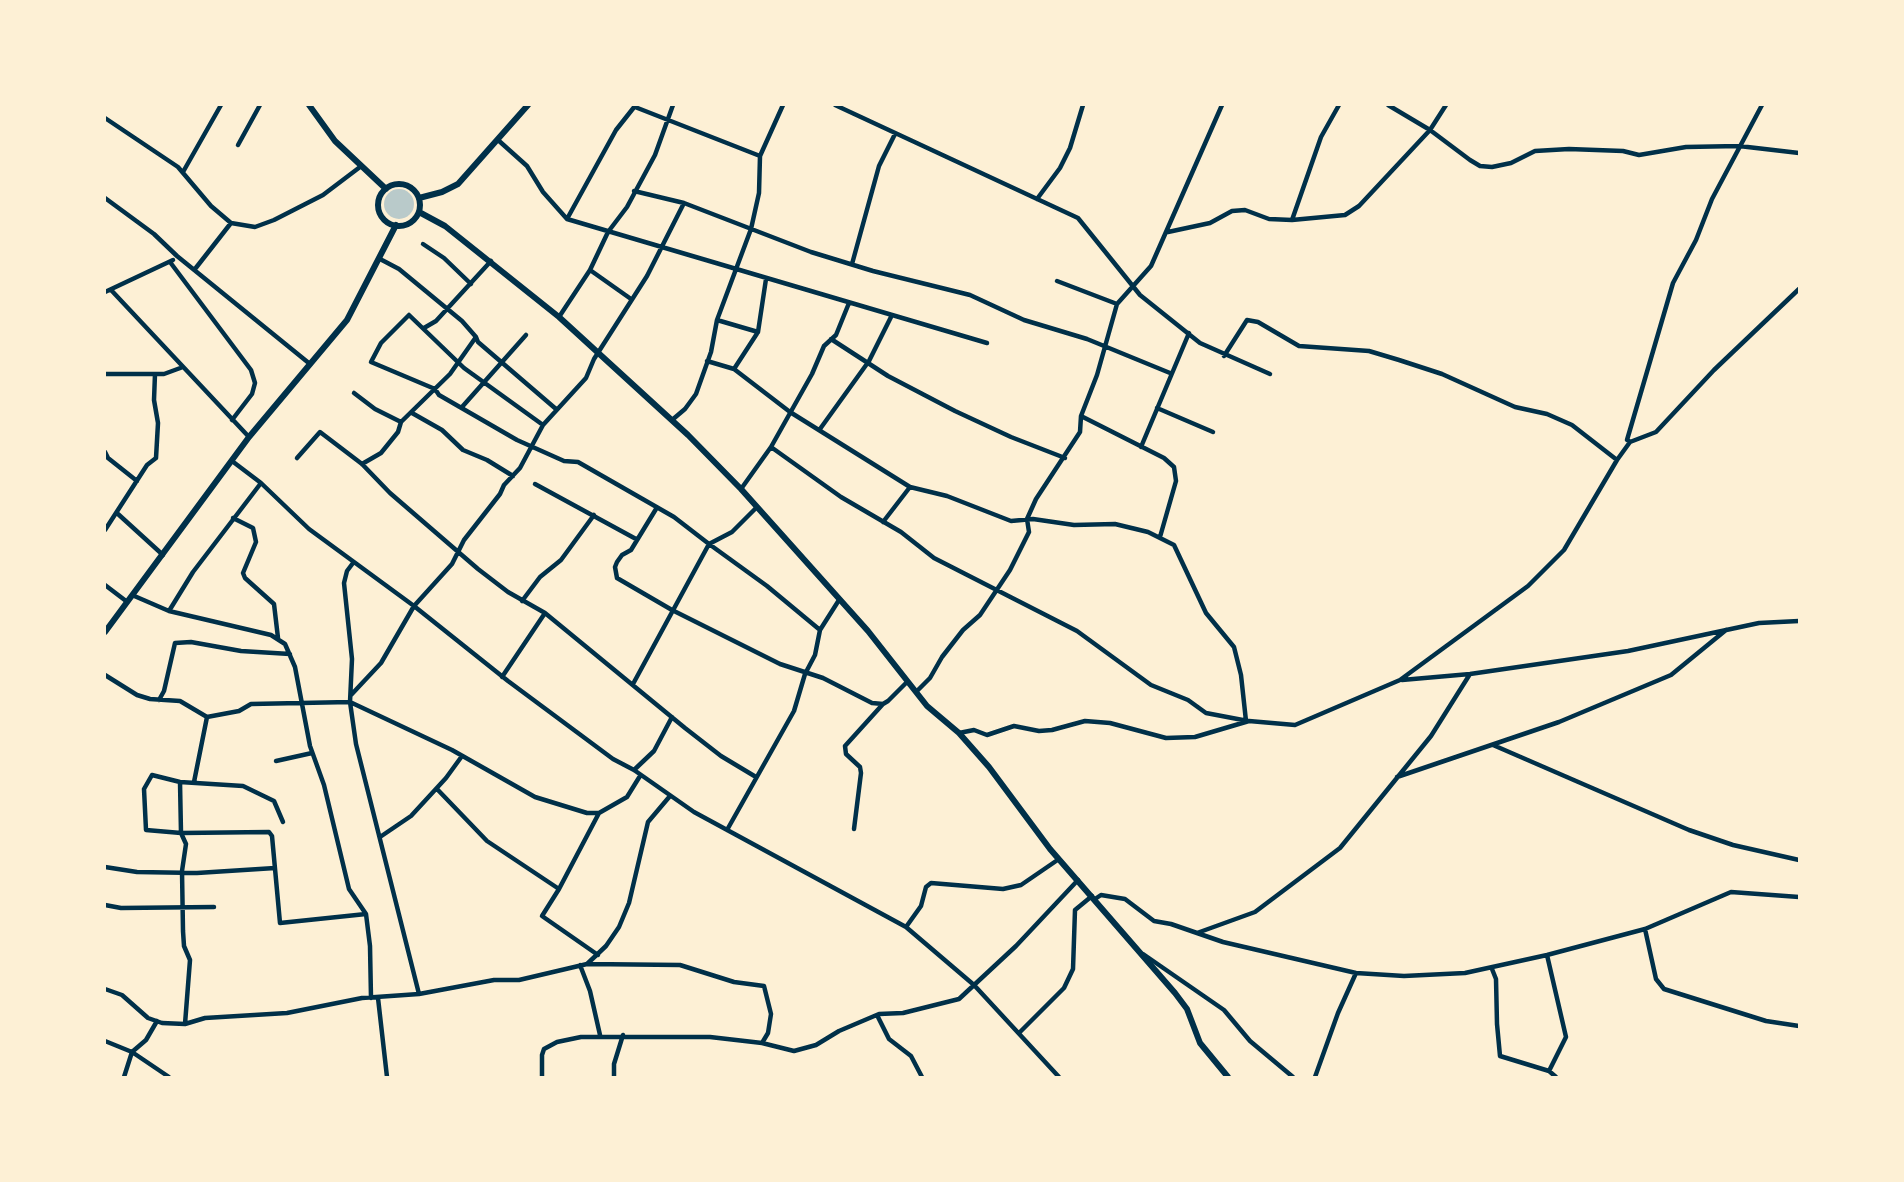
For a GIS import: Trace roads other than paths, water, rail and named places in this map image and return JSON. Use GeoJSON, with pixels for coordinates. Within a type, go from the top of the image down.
{"type":"FeatureCollection","features":[{"type":"Feature","properties":{"kind":"main road"},"geometry":{"type":"LineString","coordinates":[[309,105],[328,133],[360,167],[386,189]]}},
{"type":"Feature","properties":{"kind":"main road"},"geometry":{"type":"LineString","coordinates":[[419,198],[442,192],[458,184],[528,105]]}},
{"type":"Feature","properties":{"kind":"main road"},"geometry":{"type":"LineString","coordinates":[[403,184],[415,191],[419,198],[419,212],[410,223],[396,225],[385,220],[378,209],[380,196],[386,189],[403,184]]}},
{"type":"Feature","properties":{"kind":"main road"},"geometry":{"type":"LineString","coordinates":[[419,212],[446,226],[559,317],[672,420],[741,489],[839,600],[937,717],[959,733],[1059,859],[1094,897],[1186,1009],[1200,1043],[1228,1077]]}},
{"type":"Feature","properties":{"kind":"main road"},"geometry":{"type":"LineString","coordinates":[[105,632],[249,437],[346,320],[396,225]]}},
{"type":"Feature","properties":{"kind":"street"},"geometry":{"type":"LineString","coordinates":[[183,172],[221,105]]}},
{"type":"Feature","properties":{"kind":"street"},"geometry":{"type":"LineString","coordinates":[[238,145],[260,105]]}},
{"type":"Feature","properties":{"kind":"street"},"geometry":{"type":"LineString","coordinates":[[559,317],[590,270],[608,232],[621,217],[655,154],[674,105]]}},
{"type":"Feature","properties":{"kind":"street"},"geometry":{"type":"LineString","coordinates":[[672,420],[685,409],[696,394],[717,320],[751,229],[759,193],[760,156],[783,105]]}},
{"type":"Feature","properties":{"kind":"street"},"geometry":{"type":"LineString","coordinates":[[835,105],[1078,218],[1132,287],[1189,333],[1224,356],[1270,374]]}},
{"type":"Feature","properties":{"kind":"street"},"geometry":{"type":"LineString","coordinates":[[1037,199],[1060,168],[1073,142],[1079,112],[1083,105]]}},
{"type":"Feature","properties":{"kind":"street"},"geometry":{"type":"LineString","coordinates":[[915,692],[930,678],[949,647],[980,615],[1029,532],[1027,519],[1054,468],[1065,458],[1080,432],[1081,416],[1097,375],[1117,304],[1148,272],[1168,232],[1222,105]]}},
{"type":"Feature","properties":{"kind":"street"},"geometry":{"type":"LineString","coordinates":[[1292,220],[1321,137],[1339,105]]}},
{"type":"Feature","properties":{"kind":"street"},"geometry":{"type":"LineString","coordinates":[[1388,105],[1430,130],[1480,166],[1492,167],[1511,163],[1535,151],[1623,151],[1639,155],[1686,147],[1738,146],[1799,153]]}},
{"type":"Feature","properties":{"kind":"street"},"geometry":{"type":"LineString","coordinates":[[1168,232],[1210,223],[1232,211],[1245,210],[1269,219],[1292,220],[1346,215],[1359,206],[1430,130],[1446,105]]}},
{"type":"Feature","properties":{"kind":"street"},"geometry":{"type":"LineString","coordinates":[[1630,442],[1627,440],[1673,283],[1738,146],[1762,105]]}},
{"type":"Feature","properties":{"kind":"street"},"geometry":{"type":"LineString","coordinates":[[567,219],[616,130],[635,106],[760,156]]}},
{"type":"Feature","properties":{"kind":"street"},"geometry":{"type":"LineString","coordinates":[[105,118],[183,172],[204,199],[231,223],[255,227],[274,220],[323,195],[360,167]]}},
{"type":"Feature","properties":{"kind":"street"},"geometry":{"type":"LineString","coordinates":[[852,264],[879,166],[895,134]]}},
{"type":"Feature","properties":{"kind":"street"},"geometry":{"type":"LineString","coordinates":[[498,140],[527,166],[543,192],[567,219],[738,268],[766,279],[987,344]]}},
{"type":"Feature","properties":{"kind":"street"},"geometry":{"type":"LineString","coordinates":[[633,191],[684,203],[852,264],[970,295],[1024,320],[1064,330],[1104,345],[1128,358],[1170,373]]}},
{"type":"Feature","properties":{"kind":"street"},"geometry":{"type":"LineString","coordinates":[[105,198],[154,234],[177,256],[310,364]]}},
{"type":"Feature","properties":{"kind":"street"},"geometry":{"type":"LineString","coordinates":[[351,695],[381,663],[414,606],[444,574],[459,553],[464,540],[513,476],[543,425],[586,378],[598,354],[647,276],[684,203]]}},
{"type":"Feature","properties":{"kind":"street"},"geometry":{"type":"LineString","coordinates":[[195,269],[231,223]]}},
{"type":"Feature","properties":{"kind":"street"},"geometry":{"type":"LineString","coordinates":[[423,244],[444,258],[471,284]]}},
{"type":"Feature","properties":{"kind":"street"},"geometry":{"type":"LineString","coordinates":[[105,292],[112,291],[170,262],[177,256]]}},
{"type":"Feature","properties":{"kind":"street"},"geometry":{"type":"LineString","coordinates":[[380,259],[399,269],[447,310],[500,362],[556,409]]}},
{"type":"Feature","properties":{"kind":"street"},"geometry":{"type":"LineString","coordinates":[[424,328],[447,310],[491,261]]}},
{"type":"Feature","properties":{"kind":"street"},"geometry":{"type":"LineString","coordinates":[[170,262],[251,370],[255,383],[252,394],[232,420]]}},
{"type":"Feature","properties":{"kind":"street"},"geometry":{"type":"LineString","coordinates":[[590,270],[631,299]]}},
{"type":"Feature","properties":{"kind":"street"},"geometry":{"type":"LineString","coordinates":[[734,369],[758,332],[766,279]]}},
{"type":"Feature","properties":{"kind":"street"},"geometry":{"type":"LineString","coordinates":[[1058,281],[1117,304]]}},
{"type":"Feature","properties":{"kind":"street"},"geometry":{"type":"LineString","coordinates":[[771,447],[824,486],[909,538],[934,558],[1077,631],[1158,688],[1188,700],[1206,712],[1248,721],[1295,725],[1400,680],[1528,586],[1564,550],[1630,442],[1656,432],[1714,370],[1799,289]]}},
{"type":"Feature","properties":{"kind":"street"},"geometry":{"type":"LineString","coordinates":[[112,291],[249,437]]}},
{"type":"Feature","properties":{"kind":"street"},"geometry":{"type":"LineString","coordinates":[[741,489],[771,447],[812,374],[824,346],[840,329],[849,303]]}},
{"type":"Feature","properties":{"kind":"street"},"geometry":{"type":"LineString","coordinates":[[543,425],[516,407],[496,389],[484,383],[409,315],[381,343],[371,362],[435,389],[439,395],[501,432],[564,461],[578,462],[683,524],[767,586],[820,630]]}},
{"type":"Feature","properties":{"kind":"street"},"geometry":{"type":"LineString","coordinates":[[819,429],[869,361],[891,317]]}},
{"type":"Feature","properties":{"kind":"street"},"geometry":{"type":"LineString","coordinates":[[717,320],[758,332]]}},
{"type":"Feature","properties":{"kind":"street"},"geometry":{"type":"LineString","coordinates":[[1224,356],[1247,320],[1258,322],[1299,346],[1379,354],[1442,374],[1515,407],[1547,414],[1572,425],[1617,460]]}},
{"type":"Feature","properties":{"kind":"street"},"geometry":{"type":"LineString","coordinates":[[1141,447],[1170,373],[1189,333]]}},
{"type":"Feature","properties":{"kind":"street"},"geometry":{"type":"LineString","coordinates":[[462,407],[526,335]]}},
{"type":"Feature","properties":{"kind":"street"},"geometry":{"type":"LineString","coordinates":[[362,464],[381,453],[398,432],[401,422],[435,389],[476,337]]}},
{"type":"Feature","properties":{"kind":"street"},"geometry":{"type":"LineString","coordinates":[[831,339],[869,361],[888,376],[956,411],[1011,437],[1065,458]]}},
{"type":"Feature","properties":{"kind":"street"},"geometry":{"type":"LineString","coordinates":[[707,361],[734,369],[790,412],[910,487],[947,496],[1004,519],[1027,519],[1074,525],[1115,524],[1160,537],[1174,545],[1206,613],[1234,647],[1248,721]]}},
{"type":"Feature","properties":{"kind":"street"},"geometry":{"type":"LineString","coordinates":[[105,374],[154,374],[174,372],[183,367]]}},
{"type":"Feature","properties":{"kind":"street"},"geometry":{"type":"LineString","coordinates":[[105,531],[118,514],[147,465],[156,458],[158,423],[154,400],[154,374]]}},
{"type":"Feature","properties":{"kind":"street"},"geometry":{"type":"LineString","coordinates":[[354,393],[375,409],[401,422]]}},
{"type":"Feature","properties":{"kind":"street"},"geometry":{"type":"LineString","coordinates":[[1156,408],[1213,432]]}},
{"type":"Feature","properties":{"kind":"street"},"geometry":{"type":"LineString","coordinates":[[412,413],[442,430],[463,450],[487,460],[513,476]]}},
{"type":"Feature","properties":{"kind":"street"},"geometry":{"type":"LineString","coordinates":[[1081,416],[1164,458],[1176,472],[1160,537]]}},
{"type":"Feature","properties":{"kind":"street"},"geometry":{"type":"LineString","coordinates":[[297,458],[320,432],[362,464],[375,479],[459,553],[522,601],[545,613],[721,756],[756,777]]}},
{"type":"Feature","properties":{"kind":"street"},"geometry":{"type":"LineString","coordinates":[[105,452],[108,458],[137,481]]}},
{"type":"Feature","properties":{"kind":"street"},"geometry":{"type":"LineString","coordinates":[[232,461],[261,483],[300,522],[414,606],[502,677],[613,759],[727,830],[906,927],[974,985],[1020,1032],[1059,1077]]}},
{"type":"Feature","properties":{"kind":"street"},"geometry":{"type":"LineString","coordinates":[[169,611],[193,572],[261,483]]}},
{"type":"Feature","properties":{"kind":"street"},"geometry":{"type":"LineString","coordinates":[[535,484],[636,539]]}},
{"type":"Feature","properties":{"kind":"street"},"geometry":{"type":"LineString","coordinates":[[883,522],[910,487]]}},
{"type":"Feature","properties":{"kind":"street"},"geometry":{"type":"LineString","coordinates":[[633,684],[709,544],[732,532],[757,507]]}},
{"type":"Feature","properties":{"kind":"street"},"geometry":{"type":"LineString","coordinates":[[656,509],[631,550],[622,555],[617,562],[615,567],[618,578],[672,610],[780,664],[823,678],[865,700],[883,704]]}},
{"type":"Feature","properties":{"kind":"street"},"geometry":{"type":"LineString","coordinates":[[118,514],[163,555]]}},
{"type":"Feature","properties":{"kind":"street"},"geometry":{"type":"LineString","coordinates":[[522,601],[540,577],[561,560],[594,515]]}},
{"type":"Feature","properties":{"kind":"street"},"geometry":{"type":"LineString","coordinates":[[233,518],[254,528],[256,542],[243,573],[245,578],[273,604],[278,638],[290,654],[299,681],[312,753],[335,825],[350,889],[366,914],[371,998]]}},
{"type":"Feature","properties":{"kind":"street"},"geometry":{"type":"LineString","coordinates":[[353,562],[346,571],[344,583],[352,660],[350,702],[356,744],[418,994]]}},
{"type":"Feature","properties":{"kind":"street"},"geometry":{"type":"LineString","coordinates":[[105,585],[126,601]]}},
{"type":"Feature","properties":{"kind":"street"},"geometry":{"type":"LineString","coordinates":[[132,595],[169,611],[278,638]]}},
{"type":"Feature","properties":{"kind":"street"},"geometry":{"type":"LineString","coordinates":[[727,830],[794,711],[806,674],[816,655],[820,630],[839,600]]}},
{"type":"Feature","properties":{"kind":"street"},"geometry":{"type":"LineString","coordinates":[[502,677],[545,613]]}},
{"type":"Feature","properties":{"kind":"street"},"geometry":{"type":"LineString","coordinates":[[1400,680],[1470,674],[1628,651],[1769,621],[1799,621]]}},
{"type":"Feature","properties":{"kind":"street"},"geometry":{"type":"LineString","coordinates":[[1397,777],[1560,722],[1671,675],[1727,630]]}},
{"type":"Feature","properties":{"kind":"street"},"geometry":{"type":"LineString","coordinates":[[159,700],[164,691],[175,643],[191,642],[241,651],[290,654]]}},
{"type":"Feature","properties":{"kind":"street"},"geometry":{"type":"LineString","coordinates":[[1197,933],[1255,912],[1340,848],[1431,736],[1470,674]]}},
{"type":"Feature","properties":{"kind":"street"},"geometry":{"type":"LineString","coordinates":[[105,675],[137,695],[159,700],[180,701],[207,717],[239,711],[251,704],[350,702],[462,756],[536,797],[566,809],[598,813]]}},
{"type":"Feature","properties":{"kind":"street"},"geometry":{"type":"LineString","coordinates":[[854,829],[861,773],[860,767],[846,754],[845,746],[883,704],[907,682]]}},
{"type":"Feature","properties":{"kind":"street"},"geometry":{"type":"LineString","coordinates":[[194,782],[207,717]]}},
{"type":"Feature","properties":{"kind":"street"},"geometry":{"type":"LineString","coordinates":[[634,770],[654,751],[672,717]]}},
{"type":"Feature","properties":{"kind":"street"},"geometry":{"type":"LineString","coordinates":[[959,733],[974,730],[987,735],[1014,726],[1039,731],[1052,730],[1085,721],[1110,723],[1166,738],[1183,738],[1195,737],[1248,721]]}},
{"type":"Feature","properties":{"kind":"street"},"geometry":{"type":"LineString","coordinates":[[1493,745],[1689,830],[1733,845],[1799,860]]}},
{"type":"Feature","properties":{"kind":"street"},"geometry":{"type":"LineString","coordinates":[[276,760],[312,753]]}},
{"type":"Feature","properties":{"kind":"street"},"geometry":{"type":"LineString","coordinates":[[380,837],[402,824],[437,789],[462,756]]}},
{"type":"Feature","properties":{"kind":"street"},"geometry":{"type":"LineString","coordinates":[[598,955],[542,916],[559,889],[598,813],[627,797],[640,776]]}},
{"type":"Feature","properties":{"kind":"street"},"geometry":{"type":"LineString","coordinates":[[283,822],[274,801],[243,786],[180,782],[150,777],[144,789],[146,830],[181,833],[269,832],[272,836],[280,923],[366,914]]}},
{"type":"Feature","properties":{"kind":"street"},"geometry":{"type":"LineString","coordinates":[[180,782],[181,833],[186,844],[182,871],[184,946],[190,960],[185,1024]]}},
{"type":"Feature","properties":{"kind":"street"},"geometry":{"type":"LineString","coordinates":[[437,789],[487,841],[559,889]]}},
{"type":"Feature","properties":{"kind":"street"},"geometry":{"type":"LineString","coordinates":[[587,964],[598,955],[615,933],[629,903],[648,822],[670,796]]}},
{"type":"Feature","properties":{"kind":"street"},"geometry":{"type":"LineString","coordinates":[[906,927],[921,906],[926,887],[931,883],[1003,890],[1021,885],[1059,859]]}},
{"type":"Feature","properties":{"kind":"street"},"geometry":{"type":"LineString","coordinates":[[105,867],[137,872],[197,873],[275,868]]}},
{"type":"Feature","properties":{"kind":"street"},"geometry":{"type":"LineString","coordinates":[[542,1077],[544,1049],[557,1042],[600,1035],[710,1037],[762,1043],[783,1050],[804,1050],[839,1031],[877,1015],[903,1013],[959,999],[1078,880]]}},
{"type":"Feature","properties":{"kind":"street"},"geometry":{"type":"LineString","coordinates":[[1020,1032],[1064,988],[1073,969],[1076,910],[1094,897],[1101,895],[1118,897],[1154,921],[1171,924],[1223,942],[1356,973],[1442,975],[1492,969],[1645,928],[1731,892],[1799,897]]}},
{"type":"Feature","properties":{"kind":"street"},"geometry":{"type":"LineString","coordinates":[[105,905],[121,908],[214,907]]}},
{"type":"Feature","properties":{"kind":"street"},"geometry":{"type":"LineString","coordinates":[[1645,928],[1656,980],[1664,989],[1766,1022],[1799,1026]]}},
{"type":"Feature","properties":{"kind":"street"},"geometry":{"type":"LineString","coordinates":[[1139,951],[1224,1010],[1250,1041],[1293,1077]]}},
{"type":"Feature","properties":{"kind":"street"},"geometry":{"type":"LineString","coordinates":[[1547,955],[1566,1037],[1549,1071]]}},
{"type":"Feature","properties":{"kind":"street"},"geometry":{"type":"LineString","coordinates":[[105,989],[122,995],[148,1018],[185,1024],[205,1018],[287,1013],[371,998],[418,994],[494,980],[519,980],[587,964],[680,965],[734,982],[764,986],[771,1014],[768,1033],[762,1043]]}},
{"type":"Feature","properties":{"kind":"street"},"geometry":{"type":"LineString","coordinates":[[580,965],[590,991],[600,1035]]}},
{"type":"Feature","properties":{"kind":"street"},"geometry":{"type":"LineString","coordinates":[[1492,969],[1496,979],[1500,1056],[1549,1071],[1556,1077]]}},
{"type":"Feature","properties":{"kind":"street"},"geometry":{"type":"LineString","coordinates":[[1315,1077],[1338,1013],[1356,973]]}},
{"type":"Feature","properties":{"kind":"street"},"geometry":{"type":"LineString","coordinates":[[378,998],[387,1077]]}},
{"type":"Feature","properties":{"kind":"street"},"geometry":{"type":"LineString","coordinates":[[877,1015],[889,1040],[911,1056],[922,1077]]}},
{"type":"Feature","properties":{"kind":"street"},"geometry":{"type":"LineString","coordinates":[[124,1077],[132,1052],[146,1040],[157,1021]]}},
{"type":"Feature","properties":{"kind":"street"},"geometry":{"type":"LineString","coordinates":[[614,1077],[614,1064],[622,1035]]}},
{"type":"Feature","properties":{"kind":"street"},"geometry":{"type":"LineString","coordinates":[[105,1041],[132,1052],[169,1077]]}}]}
